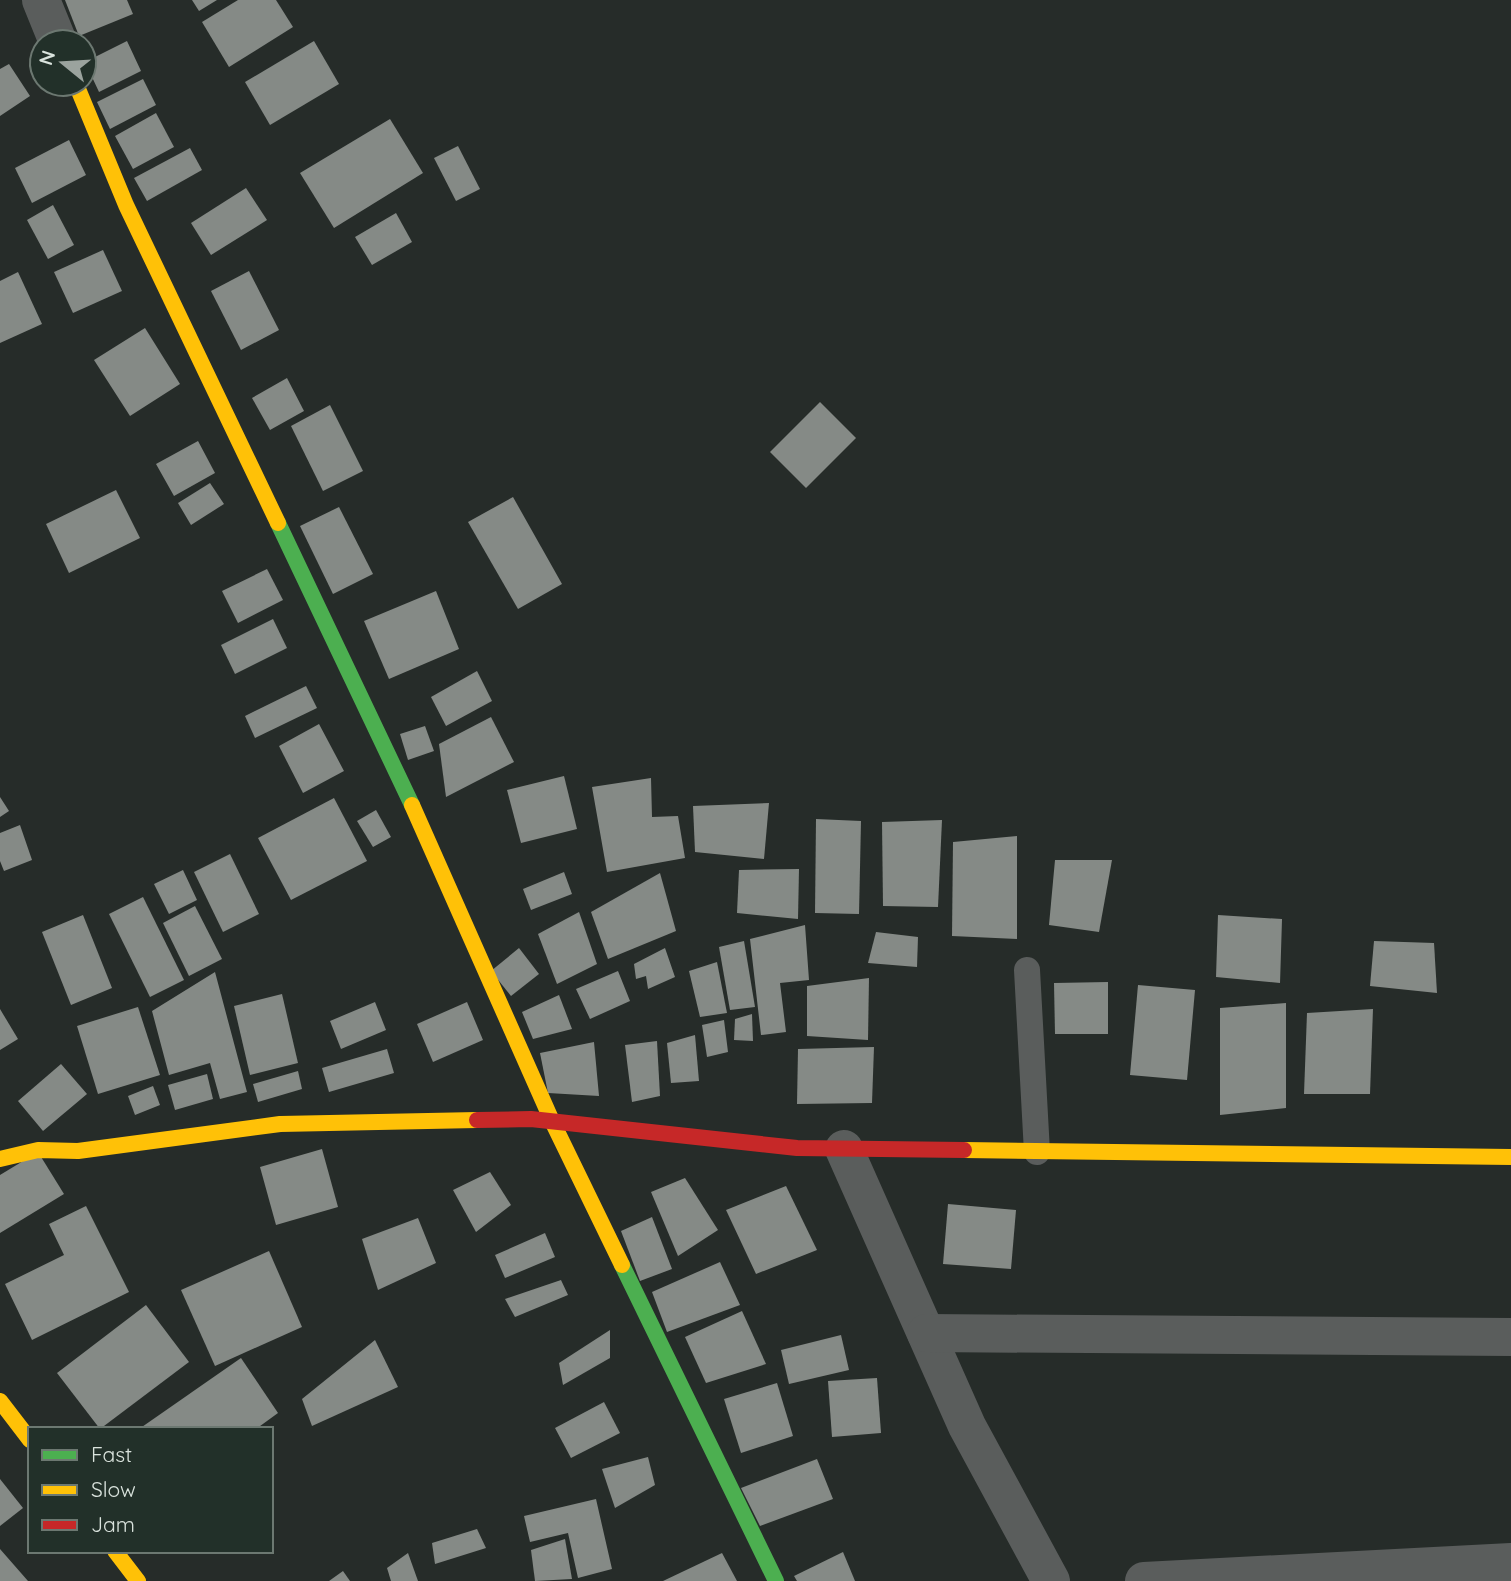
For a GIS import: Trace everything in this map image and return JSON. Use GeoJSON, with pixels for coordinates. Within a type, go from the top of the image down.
{"type":"FeatureCollection","features":[{"type":"Feature","properties":{"kind":"street"},"geometry":{"type":"LineString","coordinates":[[41,0],[52,28]]}},
{"type":"Feature","properties":{"kind":"street"},"geometry":{"type":"LineString","coordinates":[[81,98],[126,205],[390,756],[552,1121],[776,1581]]}},
{"type":"Feature","properties":{"kind":"street"},"geometry":{"type":"LineString","coordinates":[[0,1159],[38,1150],[78,1151],[279,1124],[531,1119],[797,1148],[1511,1157]]}},
{"type":"Feature","properties":{"kind":"street"},"geometry":{"type":"LineString","coordinates":[[844,1149],[967,1426],[1051,1581]]}},
{"type":"Feature","properties":{"kind":"street"},"geometry":{"type":"LineString","coordinates":[[926,1334],[1511,1337]]}},
{"type":"Feature","properties":{"kind":"street"},"geometry":{"type":"LineString","coordinates":[[0,1401],[28,1437]]}},
{"type":"Feature","properties":{"kind":"street"},"geometry":{"type":"LineString","coordinates":[[117,1553],[138,1581]]}},
{"type":"Feature","properties":{"kind":"street"},"geometry":{"type":"LineString","coordinates":[[1144,1581],[1511,1562]]}},
{"type":"Feature","properties":{"kind":"lane"},"geometry":{"type":"LineString","coordinates":[[1027,970],[1037,1152]]}},
{"type":"Feature","properties":{"kind":"building"},"geometry":{"type":"Polygon","coordinates":[[[65,0],[127,0],[133,14],[98,28],[76,28],[65,0]]]}},
{"type":"Feature","properties":{"kind":"building"},"geometry":{"type":"Polygon","coordinates":[[[192,0],[217,0],[199,11],[192,0]]]}},
{"type":"Feature","properties":{"kind":"building"},"geometry":{"type":"Polygon","coordinates":[[[238,0],[276,0],[293,27],[229,67],[202,22],[238,0]]]}},
{"type":"Feature","properties":{"kind":"building"},"geometry":{"type":"Polygon","coordinates":[[[127,41],[141,71],[99,92],[98,56],[127,41]]]}},
{"type":"Feature","properties":{"kind":"building"},"geometry":{"type":"Polygon","coordinates":[[[314,41],[339,84],[270,125],[245,82],[314,41]]]}},
{"type":"Feature","properties":{"kind":"building"},"geometry":{"type":"Polygon","coordinates":[[[9,64],[28,93],[28,97],[0,116],[0,69],[9,64]]]}},
{"type":"Feature","properties":{"kind":"building"},"geometry":{"type":"Polygon","coordinates":[[[143,79],[156,105],[110,129],[97,102],[143,79]]]}},
{"type":"Feature","properties":{"kind":"building"},"geometry":{"type":"Polygon","coordinates":[[[156,113],[174,147],[133,169],[115,136],[156,113]]]}},
{"type":"Feature","properties":{"kind":"building"},"geometry":{"type":"Polygon","coordinates":[[[390,119],[423,173],[334,228],[300,173],[390,119]]]}},
{"type":"Feature","properties":{"kind":"building"},"geometry":{"type":"Polygon","coordinates":[[[69,140],[86,175],[32,203],[15,168],[69,140]]]}},
{"type":"Feature","properties":{"kind":"building"},"geometry":{"type":"Polygon","coordinates":[[[458,146],[480,189],[456,201],[434,158],[458,146]]]}},
{"type":"Feature","properties":{"kind":"building"},"geometry":{"type":"Polygon","coordinates":[[[190,148],[202,170],[147,201],[134,178],[190,148]]]}},
{"type":"Feature","properties":{"kind":"building"},"geometry":{"type":"Polygon","coordinates":[[[246,188],[267,220],[211,255],[191,223],[246,188]]]}},
{"type":"Feature","properties":{"kind":"building"},"geometry":{"type":"Polygon","coordinates":[[[53,205],[74,245],[48,259],[27,220],[53,205]]]}},
{"type":"Feature","properties":{"kind":"building"},"geometry":{"type":"Polygon","coordinates":[[[396,213],[412,242],[372,265],[355,237],[396,213]]]}},
{"type":"Feature","properties":{"kind":"building"},"geometry":{"type":"Polygon","coordinates":[[[103,250],[122,291],[73,313],[54,272],[103,250]]]}},
{"type":"Feature","properties":{"kind":"building"},"geometry":{"type":"Polygon","coordinates":[[[249,271],[279,330],[241,350],[211,291],[249,271]]]}},
{"type":"Feature","properties":{"kind":"building"},"geometry":{"type":"Polygon","coordinates":[[[18,272],[42,324],[0,343],[0,281],[18,272]]]}},
{"type":"Feature","properties":{"kind":"building"},"geometry":{"type":"Polygon","coordinates":[[[145,328],[180,384],[130,416],[94,360],[145,328]]]}},
{"type":"Feature","properties":{"kind":"building"},"geometry":{"type":"Polygon","coordinates":[[[287,378],[304,411],[270,430],[252,398],[287,378]]]}},
{"type":"Feature","properties":{"kind":"building"},"geometry":{"type":"Polygon","coordinates":[[[820,402],[856,438],[806,488],[770,452],[820,402]]]}},
{"type":"Feature","properties":{"kind":"building"},"geometry":{"type":"Polygon","coordinates":[[[330,405],[363,471],[323,491],[291,426],[330,405]]]}},
{"type":"Feature","properties":{"kind":"building"},"geometry":{"type":"Polygon","coordinates":[[[198,441],[215,473],[174,496],[156,464],[198,441]]]}},
{"type":"Feature","properties":{"kind":"building"},"geometry":{"type":"Polygon","coordinates":[[[210,483],[224,504],[191,525],[178,503],[210,483]]]}},
{"type":"Feature","properties":{"kind":"building"},"geometry":{"type":"Polygon","coordinates":[[[116,490],[140,538],[69,573],[46,524],[116,490]]]}},
{"type":"Feature","properties":{"kind":"building"},"geometry":{"type":"Polygon","coordinates":[[[513,497],[562,584],[518,609],[468,522],[513,497]]]}},
{"type":"Feature","properties":{"kind":"building"},"geometry":{"type":"Polygon","coordinates":[[[339,507],[373,574],[333,594],[300,526],[339,507]]]}},
{"type":"Feature","properties":{"kind":"building"},"geometry":{"type":"Polygon","coordinates":[[[267,569],[283,600],[238,623],[222,591],[267,569]]]}},
{"type":"Feature","properties":{"kind":"building"},"geometry":{"type":"Polygon","coordinates":[[[436,591],[459,649],[389,679],[364,621],[436,591]]]}},
{"type":"Feature","properties":{"kind":"building"},"geometry":{"type":"Polygon","coordinates":[[[273,619],[287,648],[235,674],[221,645],[273,619]]]}},
{"type":"Feature","properties":{"kind":"building"},"geometry":{"type":"Polygon","coordinates":[[[477,671],[492,701],[446,726],[431,697],[477,671]]]}},
{"type":"Feature","properties":{"kind":"building"},"geometry":{"type":"Polygon","coordinates":[[[306,686],[317,708],[255,738],[245,716],[306,686]]]}},
{"type":"Feature","properties":{"kind":"building"},"geometry":{"type":"Polygon","coordinates":[[[491,717],[514,762],[446,797],[439,744],[491,717]]]}},
{"type":"Feature","properties":{"kind":"building"},"geometry":{"type":"Polygon","coordinates":[[[319,724],[344,771],[303,793],[279,746],[319,724]]]}},
{"type":"Feature","properties":{"kind":"building"},"geometry":{"type":"Polygon","coordinates":[[[425,726],[434,751],[408,760],[400,734],[425,726]]]}},
{"type":"Feature","properties":{"kind":"building"},"geometry":{"type":"Polygon","coordinates":[[[564,776],[577,829],[521,843],[507,790],[564,776]]]}},
{"type":"Feature","properties":{"kind":"building"},"geometry":{"type":"Polygon","coordinates":[[[651,778],[652,817],[678,816],[685,858],[607,872],[592,787],[651,778]]]}},
{"type":"Feature","properties":{"kind":"building"},"geometry":{"type":"Polygon","coordinates":[[[0,797],[9,811],[0,817],[0,797]]]}},
{"type":"Feature","properties":{"kind":"building"},"geometry":{"type":"Polygon","coordinates":[[[334,798],[367,861],[291,900],[258,838],[334,798]]]}},
{"type":"Feature","properties":{"kind":"building"},"geometry":{"type":"Polygon","coordinates":[[[769,803],[764,859],[695,852],[693,806],[769,803]]]}},
{"type":"Feature","properties":{"kind":"building"},"geometry":{"type":"Polygon","coordinates":[[[376,810],[391,837],[373,847],[357,821],[376,810]]]}},
{"type":"Feature","properties":{"kind":"building"},"geometry":{"type":"Polygon","coordinates":[[[816,819],[861,821],[859,914],[815,913],[816,819]]]}},
{"type":"Feature","properties":{"kind":"building"},"geometry":{"type":"Polygon","coordinates":[[[942,820],[938,907],[883,906],[882,822],[942,820]]]}},
{"type":"Feature","properties":{"kind":"building"},"geometry":{"type":"Polygon","coordinates":[[[20,825],[32,860],[4,871],[0,861],[0,833],[20,825]]]}},
{"type":"Feature","properties":{"kind":"building"},"geometry":{"type":"Polygon","coordinates":[[[1017,836],[1017,939],[952,936],[953,842],[1017,836]]]}},
{"type":"Feature","properties":{"kind":"building"},"geometry":{"type":"Polygon","coordinates":[[[230,854],[259,914],[223,932],[194,872],[230,854]]]}},
{"type":"Feature","properties":{"kind":"building"},"geometry":{"type":"Polygon","coordinates":[[[1055,860],[1112,860],[1099,932],[1049,925],[1055,860]]]}},
{"type":"Feature","properties":{"kind":"building"},"geometry":{"type":"Polygon","coordinates":[[[799,869],[798,919],[737,913],[739,870],[799,869]]]}},
{"type":"Feature","properties":{"kind":"building"},"geometry":{"type":"Polygon","coordinates":[[[183,870],[197,900],[169,914],[154,884],[183,870]]]}},
{"type":"Feature","properties":{"kind":"building"},"geometry":{"type":"Polygon","coordinates":[[[564,872],[572,894],[531,910],[523,889],[564,872]]]}},
{"type":"Feature","properties":{"kind":"building"},"geometry":{"type":"Polygon","coordinates":[[[660,873],[676,931],[608,959],[591,912],[660,873]]]}},
{"type":"Feature","properties":{"kind":"building"},"geometry":{"type":"Polygon","coordinates":[[[143,897],[184,980],[150,997],[109,914],[143,897]]]}},
{"type":"Feature","properties":{"kind":"building"},"geometry":{"type":"Polygon","coordinates":[[[195,906],[222,959],[189,976],[163,923],[195,906]]]}},
{"type":"Feature","properties":{"kind":"building"},"geometry":{"type":"Polygon","coordinates":[[[579,912],[597,964],[557,984],[538,934],[579,912]]]}},
{"type":"Feature","properties":{"kind":"building"},"geometry":{"type":"Polygon","coordinates":[[[83,915],[112,988],[71,1005],[42,932],[83,915]]]}},
{"type":"Feature","properties":{"kind":"building"},"geometry":{"type":"Polygon","coordinates":[[[1218,915],[1282,919],[1280,983],[1216,977],[1218,915]]]}},
{"type":"Feature","properties":{"kind":"building"},"geometry":{"type":"Polygon","coordinates":[[[805,925],[809,980],[780,983],[786,1032],[761,1035],[750,939],[805,925]]]}},
{"type":"Feature","properties":{"kind":"building"},"geometry":{"type":"Polygon","coordinates":[[[876,932],[918,937],[917,967],[868,963],[876,932]]]}},
{"type":"Feature","properties":{"kind":"building"},"geometry":{"type":"Polygon","coordinates":[[[744,941],[755,1007],[730,1010],[719,947],[744,941]]]}},
{"type":"Feature","properties":{"kind":"building"},"geometry":{"type":"Polygon","coordinates":[[[1374,941],[1434,943],[1437,993],[1370,986],[1374,941]]]}},
{"type":"Feature","properties":{"kind":"building"},"geometry":{"type":"Polygon","coordinates":[[[519,948],[539,974],[511,996],[491,971],[519,948]]]}},
{"type":"Feature","properties":{"kind":"building"},"geometry":{"type":"Polygon","coordinates":[[[665,948],[675,977],[648,989],[646,976],[636,979],[634,964],[665,948]]]}},
{"type":"Feature","properties":{"kind":"building"},"geometry":{"type":"Polygon","coordinates":[[[717,962],[727,1013],[700,1017],[689,971],[717,962]]]}},
{"type":"Feature","properties":{"kind":"building"},"geometry":{"type":"Polygon","coordinates":[[[618,971],[630,1001],[590,1019],[576,989],[618,971]]]}},
{"type":"Feature","properties":{"kind":"building"},"geometry":{"type":"Polygon","coordinates":[[[215,972],[247,1092],[220,1099],[210,1063],[169,1075],[152,1011],[215,972]]]}},
{"type":"Feature","properties":{"kind":"building"},"geometry":{"type":"Polygon","coordinates":[[[869,978],[868,1040],[807,1036],[807,986],[869,978]]]}},
{"type":"Feature","properties":{"kind":"building"},"geometry":{"type":"Polygon","coordinates":[[[1108,982],[1108,1034],[1055,1034],[1054,983],[1108,982]]]}},
{"type":"Feature","properties":{"kind":"building"},"geometry":{"type":"Polygon","coordinates":[[[1138,985],[1195,990],[1187,1080],[1130,1075],[1138,985]]]}},
{"type":"Feature","properties":{"kind":"building"},"geometry":{"type":"Polygon","coordinates":[[[282,994],[298,1063],[250,1075],[234,1006],[282,994]]]}},
{"type":"Feature","properties":{"kind":"building"},"geometry":{"type":"Polygon","coordinates":[[[559,995],[572,1029],[533,1039],[522,1012],[559,995]]]}},
{"type":"Feature","properties":{"kind":"building"},"geometry":{"type":"Polygon","coordinates":[[[375,1002],[386,1030],[341,1049],[330,1021],[375,1002]]]}},
{"type":"Feature","properties":{"kind":"building"},"geometry":{"type":"Polygon","coordinates":[[[467,1002],[483,1040],[433,1062],[417,1024],[467,1002]]]}},
{"type":"Feature","properties":{"kind":"building"},"geometry":{"type":"Polygon","coordinates":[[[1286,1003],[1286,1108],[1220,1115],[1220,1008],[1286,1003]]]}},
{"type":"Feature","properties":{"kind":"building"},"geometry":{"type":"Polygon","coordinates":[[[138,1007],[160,1075],[98,1094],[77,1026],[138,1007]]]}},
{"type":"Feature","properties":{"kind":"building"},"geometry":{"type":"Polygon","coordinates":[[[0,1009],[18,1039],[0,1050],[0,1009]]]}},
{"type":"Feature","properties":{"kind":"building"},"geometry":{"type":"Polygon","coordinates":[[[1373,1009],[1370,1094],[1304,1094],[1307,1013],[1373,1009]]]}},
{"type":"Feature","properties":{"kind":"building"},"geometry":{"type":"Polygon","coordinates":[[[752,1014],[753,1041],[734,1040],[735,1019],[752,1014]]]}},
{"type":"Feature","properties":{"kind":"building"},"geometry":{"type":"Polygon","coordinates":[[[724,1020],[728,1052],[707,1057],[702,1025],[724,1020]]]}},
{"type":"Feature","properties":{"kind":"building"},"geometry":{"type":"Polygon","coordinates":[[[695,1035],[699,1081],[671,1083],[667,1043],[695,1035]]]}},
{"type":"Feature","properties":{"kind":"building"},"geometry":{"type":"Polygon","coordinates":[[[657,1041],[660,1096],[632,1102],[625,1045],[657,1041]]]}},
{"type":"Feature","properties":{"kind":"building"},"geometry":{"type":"Polygon","coordinates":[[[594,1042],[599,1096],[548,1093],[540,1053],[594,1042]]]}},
{"type":"Feature","properties":{"kind":"building"},"geometry":{"type":"Polygon","coordinates":[[[874,1047],[872,1103],[797,1104],[798,1049],[874,1047]]]}},
{"type":"Feature","properties":{"kind":"building"},"geometry":{"type":"Polygon","coordinates":[[[387,1049],[394,1073],[329,1092],[322,1068],[387,1049]]]}},
{"type":"Feature","properties":{"kind":"building"},"geometry":{"type":"Polygon","coordinates":[[[61,1064],[87,1094],[43,1131],[18,1101],[61,1064]]]}},
{"type":"Feature","properties":{"kind":"building"},"geometry":{"type":"Polygon","coordinates":[[[298,1071],[302,1089],[258,1102],[253,1084],[298,1071]]]}},
{"type":"Feature","properties":{"kind":"building"},"geometry":{"type":"Polygon","coordinates":[[[207,1074],[213,1099],[175,1110],[168,1085],[207,1074]]]}},
{"type":"Feature","properties":{"kind":"building"},"geometry":{"type":"Polygon","coordinates":[[[153,1086],[160,1105],[135,1115],[128,1096],[153,1086]]]}},
{"type":"Feature","properties":{"kind":"building"},"geometry":{"type":"Polygon","coordinates":[[[322,1149],[338,1207],[276,1225],[260,1167],[322,1149]]]}},
{"type":"Feature","properties":{"kind":"building"},"geometry":{"type":"Polygon","coordinates":[[[38,1152],[64,1194],[0,1233],[0,1175],[38,1152]]]}},
{"type":"Feature","properties":{"kind":"building"},"geometry":{"type":"Polygon","coordinates":[[[490,1172],[511,1205],[476,1232],[453,1190],[490,1172]]]}},
{"type":"Feature","properties":{"kind":"building"},"geometry":{"type":"Polygon","coordinates":[[[685,1178],[718,1230],[678,1256],[651,1192],[685,1178]]]}},
{"type":"Feature","properties":{"kind":"building"},"geometry":{"type":"Polygon","coordinates":[[[786,1186],[817,1250],[756,1274],[726,1210],[786,1186]]]}},
{"type":"Feature","properties":{"kind":"building"},"geometry":{"type":"Polygon","coordinates":[[[948,1204],[1016,1210],[1011,1269],[943,1264],[948,1204]]]}},
{"type":"Feature","properties":{"kind":"building"},"geometry":{"type":"Polygon","coordinates":[[[86,1206],[129,1292],[32,1340],[5,1284],[64,1255],[49,1224],[86,1206]]]}},
{"type":"Feature","properties":{"kind":"building"},"geometry":{"type":"Polygon","coordinates":[[[652,1217],[672,1269],[640,1281],[621,1231],[652,1217]]]}},
{"type":"Feature","properties":{"kind":"building"},"geometry":{"type":"Polygon","coordinates":[[[418,1218],[436,1263],[378,1290],[362,1239],[418,1218]]]}},
{"type":"Feature","properties":{"kind":"building"},"geometry":{"type":"Polygon","coordinates":[[[545,1233],[555,1257],[505,1278],[495,1255],[545,1233]]]}},
{"type":"Feature","properties":{"kind":"building"},"geometry":{"type":"Polygon","coordinates":[[[269,1251],[302,1327],[215,1366],[181,1290],[269,1251]]]}},
{"type":"Feature","properties":{"kind":"building"},"geometry":{"type":"Polygon","coordinates":[[[720,1262],[740,1305],[667,1332],[652,1292],[720,1262]]]}},
{"type":"Feature","properties":{"kind":"building"},"geometry":{"type":"Polygon","coordinates":[[[561,1280],[568,1295],[515,1317],[505,1299],[561,1280]]]}},
{"type":"Feature","properties":{"kind":"building"},"geometry":{"type":"Polygon","coordinates":[[[146,1305],[189,1362],[103,1427],[98,1427],[57,1373],[146,1305]]]}},
{"type":"Feature","properties":{"kind":"building"},"geometry":{"type":"Polygon","coordinates":[[[742,1311],[766,1364],[706,1383],[685,1337],[742,1311]]]}},
{"type":"Feature","properties":{"kind":"building"},"geometry":{"type":"Polygon","coordinates":[[[610,1330],[610,1358],[563,1385],[559,1363],[610,1330]]]}},
{"type":"Feature","properties":{"kind":"building"},"geometry":{"type":"Polygon","coordinates":[[[841,1335],[849,1370],[789,1384],[781,1350],[841,1335]]]}},
{"type":"Feature","properties":{"kind":"building"},"geometry":{"type":"Polygon","coordinates":[[[375,1340],[398,1387],[312,1426],[302,1399],[375,1340]]]}},
{"type":"Feature","properties":{"kind":"building"},"geometry":{"type":"Polygon","coordinates":[[[241,1358],[278,1413],[259,1427],[142,1427],[241,1358]]]}},
{"type":"Feature","properties":{"kind":"building"},"geometry":{"type":"Polygon","coordinates":[[[877,1378],[881,1433],[832,1437],[828,1381],[877,1378]]]}},
{"type":"Feature","properties":{"kind":"building"},"geometry":{"type":"Polygon","coordinates":[[[777,1383],[793,1436],[741,1453],[724,1399],[777,1383]]]}},
{"type":"Feature","properties":{"kind":"building"},"geometry":{"type":"Polygon","coordinates":[[[604,1402],[620,1433],[571,1458],[555,1428],[604,1402]]]}},
{"type":"Feature","properties":{"kind":"building"},"geometry":{"type":"Polygon","coordinates":[[[648,1457],[655,1485],[615,1508],[602,1469],[648,1457]]]}},
{"type":"Feature","properties":{"kind":"building"},"geometry":{"type":"Polygon","coordinates":[[[817,1459],[833,1499],[760,1526],[741,1488],[817,1459]]]}},
{"type":"Feature","properties":{"kind":"building"},"geometry":{"type":"Polygon","coordinates":[[[0,1479],[23,1508],[0,1526],[0,1479]]]}},
{"type":"Feature","properties":{"kind":"building"},"geometry":{"type":"Polygon","coordinates":[[[596,1499],[612,1569],[578,1578],[568,1533],[530,1542],[524,1516],[596,1499]]]}},
{"type":"Feature","properties":{"kind":"building"},"geometry":{"type":"Polygon","coordinates":[[[477,1529],[486,1548],[435,1564],[432,1543],[477,1529]]]}},
{"type":"Feature","properties":{"kind":"building"},"geometry":{"type":"Polygon","coordinates":[[[565,1539],[572,1579],[535,1581],[531,1550],[565,1539]]]}},
{"type":"Feature","properties":{"kind":"building"},"geometry":{"type":"Polygon","coordinates":[[[0,1549],[28,1581],[0,1581],[0,1549]]]}},
{"type":"Feature","properties":{"kind":"building"},"geometry":{"type":"Polygon","coordinates":[[[843,1552],[855,1581],[797,1581],[794,1576],[843,1552]]]}},
{"type":"Feature","properties":{"kind":"building"},"geometry":{"type":"Polygon","coordinates":[[[408,1553],[418,1581],[391,1581],[387,1568],[408,1553]]]}},
{"type":"Feature","properties":{"kind":"building"},"geometry":{"type":"Polygon","coordinates":[[[722,1553],[737,1581],[663,1581],[722,1553]]]}},
{"type":"Feature","properties":{"kind":"building"},"geometry":{"type":"Polygon","coordinates":[[[343,1571],[350,1581],[329,1581],[343,1571]]]}},
{"type":"Feature","properties":{"kind":"traffic: fast"},"geometry":{"type":"LineString","coordinates":[[278,523],[412,805]]}},
{"type":"Feature","properties":{"kind":"traffic: fast"},"geometry":{"type":"LineString","coordinates":[[622,1265],[776,1581]]}},
{"type":"Feature","properties":{"kind":"traffic: slow"},"geometry":{"type":"LineString","coordinates":[[82,98],[126,205],[278,523]]}},
{"type":"Feature","properties":{"kind":"traffic: slow"},"geometry":{"type":"LineString","coordinates":[[412,805],[552,1121],[622,1265]]}},
{"type":"Feature","properties":{"kind":"traffic: slow"},"geometry":{"type":"LineString","coordinates":[[0,1159],[38,1150],[78,1151],[280,1124],[477,1120]]}},
{"type":"Feature","properties":{"kind":"traffic: slow"},"geometry":{"type":"LineString","coordinates":[[964,1150],[1511,1157]]}},
{"type":"Feature","properties":{"kind":"traffic: slow"},"geometry":{"type":"LineString","coordinates":[[0,1401],[28,1437]]}},
{"type":"Feature","properties":{"kind":"traffic: slow"},"geometry":{"type":"LineString","coordinates":[[117,1553],[138,1581]]}},
{"type":"Feature","properties":{"kind":"traffic: jam"},"geometry":{"type":"LineString","coordinates":[[477,1120],[531,1119],[797,1148],[964,1150]]}}]}
